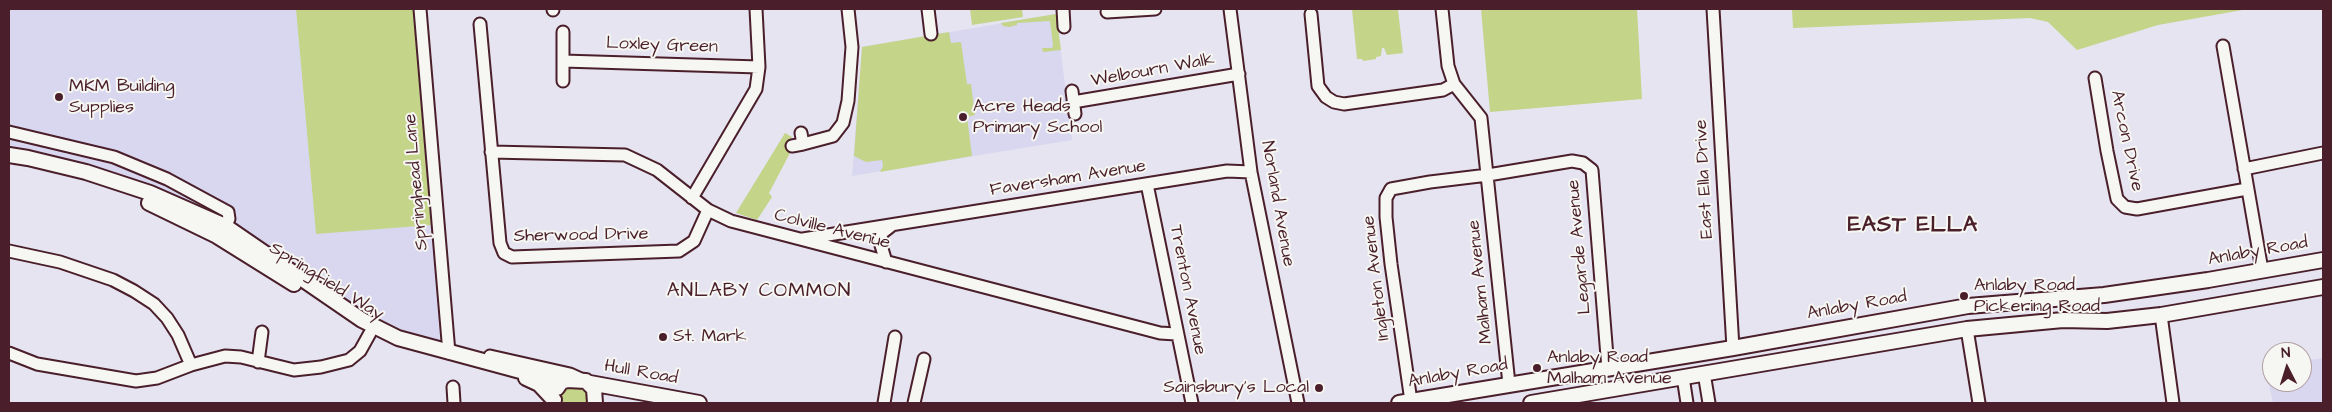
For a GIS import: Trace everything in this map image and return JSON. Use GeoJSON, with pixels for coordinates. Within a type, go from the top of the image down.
{"type":"FeatureCollection","features":[{"type":"Feature","properties":{"kind":"main road","name":"Springfield Way"},"geometry":{"type":"LineString","coordinates":[[9,155],[86,172],[150,193],[221,231],[362,320],[398,338],[561,382]]}},
{"type":"Feature","properties":{"kind":"main road","name":"Springfield Way"},"geometry":{"type":"LineString","coordinates":[[221,231],[370,333],[396,348],[525,377],[539,384],[554,402]]}},
{"type":"Feature","properties":{"kind":"main road","name":"Anlaby Road"},"geometry":{"type":"LineString","coordinates":[[1405,402],[1733,348],[1968,306],[2104,295],[2323,260]]}},
{"type":"Feature","properties":{"kind":"main road"},"geometry":{"type":"LineString","coordinates":[[1532,403],[1967,330],[2017,323],[2063,320],[2106,321],[2160,315],[2323,288]]}},
{"type":"Feature","properties":{"kind":"main road","name":"Hull Road"},"geometry":{"type":"LineString","coordinates":[[561,382],[573,379],[699,403]]}},
{"type":"Feature","properties":{"kind":"main road"},"geometry":{"type":"LineString","coordinates":[[554,402],[556,390],[561,382]]}},
{"type":"Feature","properties":{"kind":"main road"},"geometry":{"type":"LineString","coordinates":[[586,382],[596,396],[595,403]]}},
{"type":"Feature","properties":{"kind":"main road","name":"Hull Road"},"geometry":{"type":"LineString","coordinates":[[653,403],[685,400]]}},
{"type":"Feature","properties":{"kind":"street","name":"Springhead Lane"},"geometry":{"type":"LineString","coordinates":[[420,9],[449,353]]}},
{"type":"Feature","properties":{"kind":"street"},"geometry":{"type":"LineString","coordinates":[[692,198],[756,89],[759,67],[756,9]]}},
{"type":"Feature","properties":{"kind":"street"},"geometry":{"type":"LineString","coordinates":[[799,141],[833,136],[843,123],[848,101],[852,47],[848,9]]}},
{"type":"Feature","properties":{"kind":"street"},"geometry":{"type":"LineString","coordinates":[[928,9],[934,26]]}},
{"type":"Feature","properties":{"kind":"street"},"geometry":{"type":"LineString","coordinates":[[1107,12],[1155,9]]}},
{"type":"Feature","properties":{"kind":"street","name":"Norland Avenue"},"geometry":{"type":"LineString","coordinates":[[1230,9],[1251,172],[1298,403]]}},
{"type":"Feature","properties":{"kind":"street"},"geometry":{"type":"LineString","coordinates":[[1316,21],[1318,86],[1326,97],[1334,102],[1344,104],[1443,90],[1454,84],[1448,66],[1442,9]]}},
{"type":"Feature","properties":{"kind":"street","name":"East Ella Drive"},"geometry":{"type":"LineString","coordinates":[[1713,9],[1733,348]]}},
{"type":"Feature","properties":{"kind":"street","name":"Sherwood Drive"},"geometry":{"type":"LineString","coordinates":[[478,30],[500,243],[504,253],[512,257],[679,252],[694,241],[708,210]]}},
{"type":"Feature","properties":{"kind":"street"},"geometry":{"type":"LineString","coordinates":[[563,32],[563,81]]}},
{"type":"Feature","properties":{"kind":"street"},"geometry":{"type":"LineString","coordinates":[[2223,46],[2262,270]]}},
{"type":"Feature","properties":{"kind":"street","name":"Loxley Green"},"geometry":{"type":"LineString","coordinates":[[563,61],[759,67]]}},
{"type":"Feature","properties":{"kind":"street","name":"Welbourn Walk"},"geometry":{"type":"LineString","coordinates":[[1073,102],[1238,74]]}},
{"type":"Feature","properties":{"kind":"street","name":"Arcon Drive"},"geometry":{"type":"LineString","coordinates":[[2095,78],[2107,152],[2109,153],[2117,198],[2125,207],[2137,209],[2247,189]]}},
{"type":"Feature","properties":{"kind":"street","name":"Malham Avenue"},"geometry":{"type":"LineString","coordinates":[[1454,84],[1481,118],[1509,384]]}},
{"type":"Feature","properties":{"kind":"street"},"geometry":{"type":"LineString","coordinates":[[9,132],[114,157],[167,179],[228,212],[229,219],[221,231]]}},
{"type":"Feature","properties":{"kind":"street","name":"Colville Avenue"},"geometry":{"type":"LineString","coordinates":[[491,152],[625,155],[657,170],[708,210],[731,221],[1160,333],[1176,334]]}},
{"type":"Feature","properties":{"kind":"street"},"geometry":{"type":"LineString","coordinates":[[2244,169],[2323,154]]}},
{"type":"Feature","properties":{"kind":"street","name":"Legarde Avenue"},"geometry":{"type":"LineString","coordinates":[[1488,175],[1572,161],[1583,163],[1592,170],[1608,369]]}},
{"type":"Feature","properties":{"kind":"street","name":"Faversham Avenue"},"geometry":{"type":"LineString","coordinates":[[799,240],[1227,171],[1251,172]]}},
{"type":"Feature","properties":{"kind":"street","name":"Ingleton Avenue"},"geometry":{"type":"LineString","coordinates":[[1405,402],[1386,217],[1386,198],[1391,189],[1488,175]]}},
{"type":"Feature","properties":{"kind":"street","name":"Trenton Avenue"},"geometry":{"type":"LineString","coordinates":[[1147,184],[1167,278],[1176,334],[1192,403]]}},
{"type":"Feature","properties":{"kind":"street"},"geometry":{"type":"LineString","coordinates":[[886,262],[880,242],[882,233],[892,226]]}},
{"type":"Feature","properties":{"kind":"street"},"geometry":{"type":"LineString","coordinates":[[9,251],[60,262],[113,280],[134,291],[154,304],[167,318],[178,334],[191,365]]}},
{"type":"Feature","properties":{"kind":"street"},"geometry":{"type":"LineString","coordinates":[[2160,315],[2173,403]]}},
{"type":"Feature","properties":{"kind":"street"},"geometry":{"type":"LineString","coordinates":[[258,362],[260,329]]}},
{"type":"Feature","properties":{"kind":"street"},"geometry":{"type":"LineString","coordinates":[[1967,330],[1979,403]]}},
{"type":"Feature","properties":{"kind":"street"},"geometry":{"type":"LineString","coordinates":[[9,353],[37,364],[136,381],[157,378],[191,365],[225,356],[294,370],[321,367],[349,360],[360,351],[370,333]]}},
{"type":"Feature","properties":{"kind":"street"},"geometry":{"type":"LineString","coordinates":[[884,403],[894,337]]}},
{"type":"Feature","properties":{"kind":"street"},"geometry":{"type":"LineString","coordinates":[[477,354],[570,374],[586,382]]}},
{"type":"Feature","properties":{"kind":"street"},"geometry":{"type":"LineString","coordinates":[[914,403],[924,359]]}},
{"type":"Feature","properties":{"kind":"street"},"geometry":{"type":"LineString","coordinates":[[1704,374],[1709,403]]}},
{"type":"Feature","properties":{"kind":"street"},"geometry":{"type":"LineString","coordinates":[[1683,377],[1687,403]]}},
{"type":"Feature","properties":{"kind":"street"},"geometry":{"type":"LineString","coordinates":[[453,387],[454,403]]}},
{"type":"Feature","properties":{"kind":"shaded area"},"geometry":{"type":"Polygon","coordinates":[[[9,9],[296,9],[316,233],[431,225],[441,354],[367,330],[237,240],[122,188],[9,150],[9,9]]]}},
{"type":"Feature","properties":{"kind":"shaded area","name":"Acre Heads Primary School"},"geometry":{"type":"Polygon","coordinates":[[[1056,14],[1072,140],[852,176],[862,47],[1056,14]]]}},
{"type":"Feature","properties":{"kind":"shaded area"},"geometry":{"type":"Polygon","coordinates":[[[2323,358],[2323,403],[2273,403],[2271,392],[2312,392],[2312,360],[2323,358]]]}},
{"type":"Feature","properties":{"kind":"green space"},"geometry":{"type":"Polygon","coordinates":[[[296,9],[413,9],[431,225],[316,234],[296,9]]]}},
{"type":"Feature","properties":{"kind":"green space"},"geometry":{"type":"Polygon","coordinates":[[[970,9],[1022,9],[1023,17],[972,25],[970,9]]]}},
{"type":"Feature","properties":{"kind":"green space"},"geometry":{"type":"Polygon","coordinates":[[[1352,9],[1410,9],[1398,10],[1403,53],[1387,55],[1384,48],[1382,48],[1381,56],[1376,57],[1376,59],[1363,61],[1362,59],[1357,59],[1352,9]]]}},
{"type":"Feature","properties":{"kind":"green space"},"geometry":{"type":"Polygon","coordinates":[[[1481,9],[1637,9],[1642,99],[1490,112],[1481,9]]]}},
{"type":"Feature","properties":{"kind":"green space"},"geometry":{"type":"Polygon","coordinates":[[[1792,9],[2248,9],[2158,25],[2077,50],[2048,22],[2030,18],[1793,28],[1792,9]]]}},
{"type":"Feature","properties":{"kind":"green space"},"geometry":{"type":"Polygon","coordinates":[[[1056,14],[1061,50],[1043,52],[1042,48],[1052,48],[1053,46],[1050,21],[1017,23],[1017,25],[1009,27],[1003,26],[1001,23],[1056,14]]]}},
{"type":"Feature","properties":{"kind":"green space"},"geometry":{"type":"Polygon","coordinates":[[[949,32],[951,43],[961,42],[967,84],[971,84],[975,115],[967,117],[972,156],[880,172],[883,166],[882,160],[866,162],[854,156],[862,47],[949,32]]]}},
{"type":"Feature","properties":{"kind":"green space"},"geometry":{"type":"Polygon","coordinates":[[[785,133],[792,137],[789,142],[790,153],[769,193],[772,197],[757,220],[736,213],[785,133]]]}},
{"type":"Feature","properties":{"kind":"green space"},"geometry":{"type":"Polygon","coordinates":[[[579,385],[589,389],[591,403],[559,403],[557,396],[564,387],[579,385]]]}},
{"type":"Feature","properties":{"kind":"place","name":"MKM Building Supplies"},"geometry":{"type":"Point","coordinates":[59,97]}},
{"type":"Feature","properties":{"kind":"place","name":"Acre Heads Primary School"},"geometry":{"type":"Point","coordinates":[963,117]}},
{"type":"Feature","properties":{"kind":"place","name":"Anlaby Road Pickering Road"},"geometry":{"type":"Point","coordinates":[1964,296]}},
{"type":"Feature","properties":{"kind":"place","name":"St. Mark"},"geometry":{"type":"Point","coordinates":[663,337]}},
{"type":"Feature","properties":{"kind":"place","name":"Anlaby Road Malham Avenue"},"geometry":{"type":"Point","coordinates":[1537,368]}},
{"type":"Feature","properties":{"kind":"place","name":"Sainsbury's Local"},"geometry":{"type":"Point","coordinates":[1319,388]}},
{"type":"Feature","properties":{"kind":"district","name":"EAST ELLA"},"geometry":{"type":"Point","coordinates":[1913,226]}},
{"type":"Feature","properties":{"kind":"district","name":"ANLABY COMMON"},"geometry":{"type":"Point","coordinates":[759,292]}}]}
